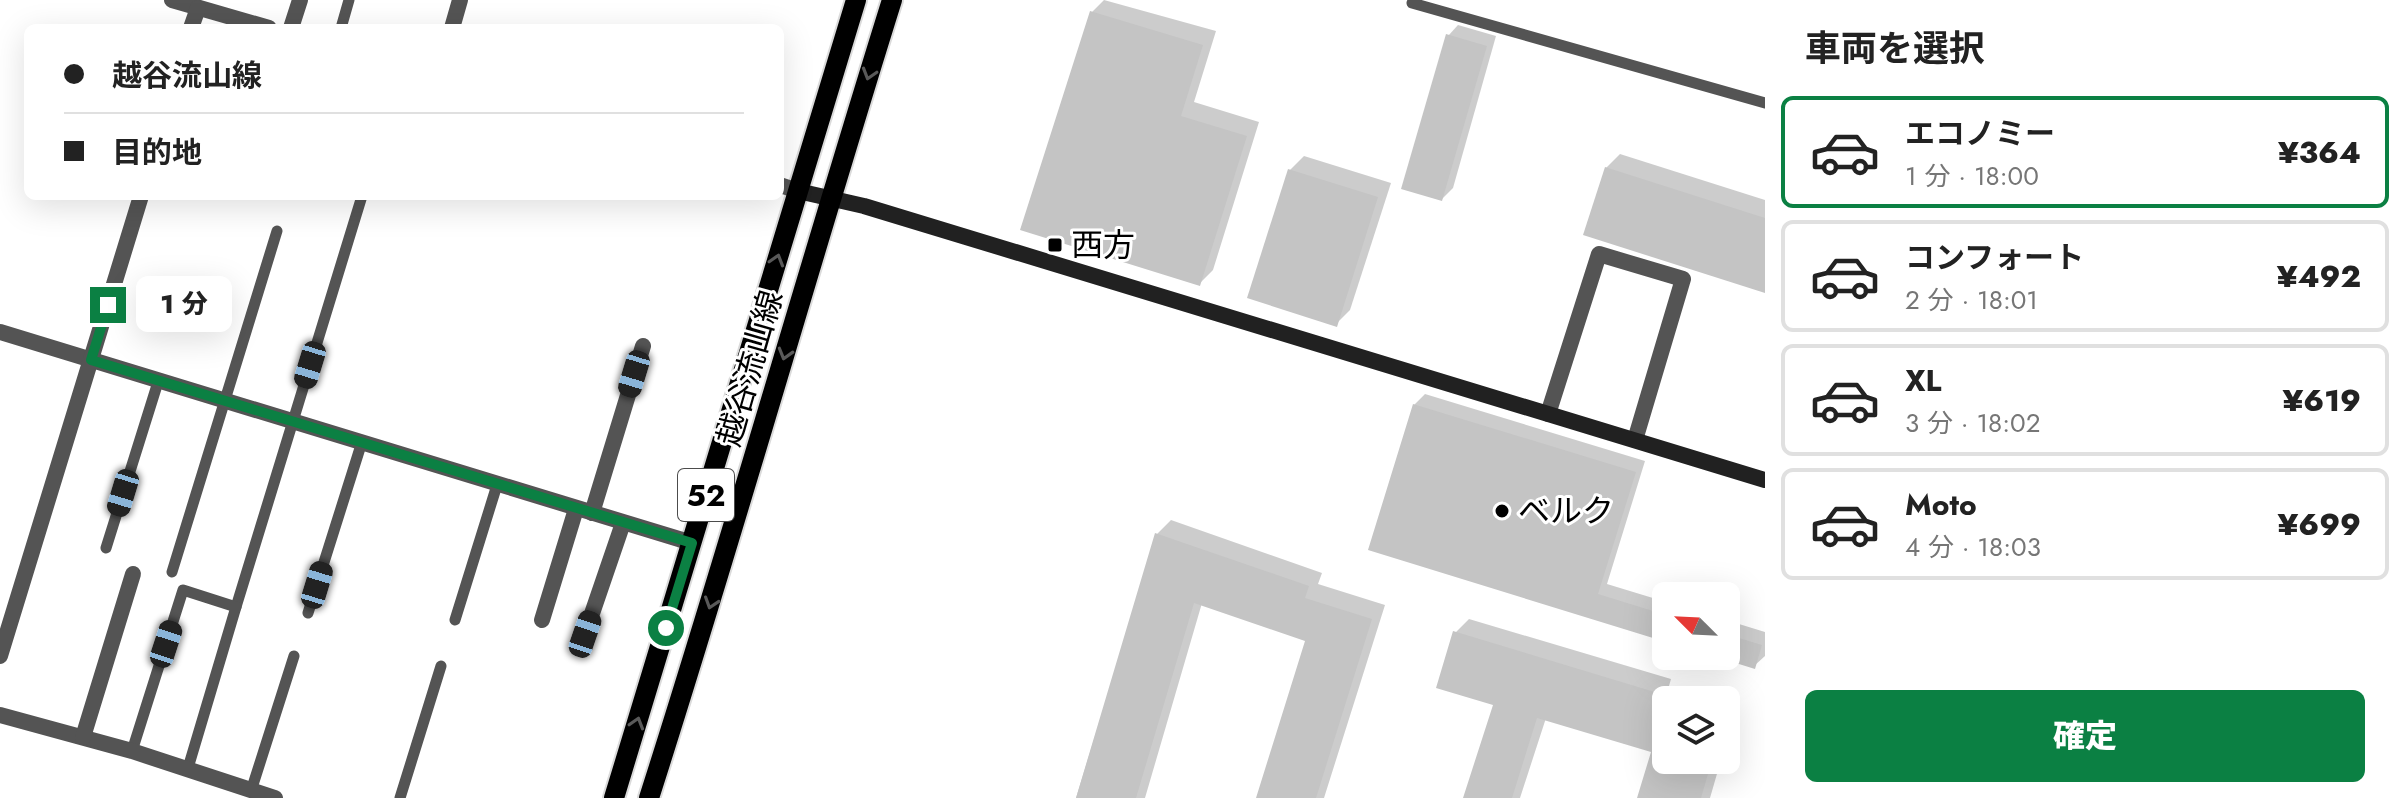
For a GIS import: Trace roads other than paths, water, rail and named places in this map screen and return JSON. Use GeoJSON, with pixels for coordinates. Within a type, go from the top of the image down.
{"type":"FeatureCollection","features":[{"type":"Feature","properties":{"kind":"main road","name":"越谷流山線"},"geometry":{"type":"LineString","coordinates":[[614,798],[692,543],[789,188],[856,0]]}},
{"type":"Feature","properties":{"kind":"main road","name":"越谷流山線"},"geometry":{"type":"LineString","coordinates":[[649,798],[726,558],[830,198],[892,0]]}},
{"type":"Feature","properties":{"kind":"street"},"geometry":{"type":"LineString","coordinates":[[172,0],[255,24]]}},
{"type":"Feature","properties":{"kind":"street"},"geometry":{"type":"LineString","coordinates":[[292,24],[300,0]]}},
{"type":"Feature","properties":{"kind":"street"},"geometry":{"type":"LineString","coordinates":[[453,24],[460,0]]}},
{"type":"Feature","properties":{"kind":"street"},"geometry":{"type":"LineString","coordinates":[[192,24],[198,8]]}},
{"type":"Feature","properties":{"kind":"street"},"geometry":{"type":"LineString","coordinates":[[789,188],[1765,480]]}},
{"type":"Feature","properties":{"kind":"street"},"geometry":{"type":"LineString","coordinates":[[0,656],[140,200]]}},
{"type":"Feature","properties":{"kind":"street"},"geometry":{"type":"LineString","coordinates":[[1548,414],[1599,254],[1683,279],[1635,440]]}},
{"type":"Feature","properties":{"kind":"street"},"geometry":{"type":"LineString","coordinates":[[0,332],[293,421],[361,445],[692,543]]}},
{"type":"Feature","properties":{"kind":"street"},"geometry":{"type":"LineString","coordinates":[[542,620],[643,346]]}},
{"type":"Feature","properties":{"kind":"street"},"geometry":{"type":"LineString","coordinates":[[585,634],[623,523]]}},
{"type":"Feature","properties":{"kind":"street"},"geometry":{"type":"LineString","coordinates":[[83,737],[133,574]]}},
{"type":"Feature","properties":{"kind":"street"},"geometry":{"type":"LineString","coordinates":[[0,715],[132,751],[275,798]]}},
{"type":"Feature","properties":{"kind":"lane"},"geometry":{"type":"LineString","coordinates":[[342,24],[349,0]]}},
{"type":"Feature","properties":{"kind":"lane"},"geometry":{"type":"LineString","coordinates":[[1412,3],[1765,103]]}},
{"type":"Feature","properties":{"kind":"lane"},"geometry":{"type":"LineString","coordinates":[[188,768],[361,200]]}},
{"type":"Feature","properties":{"kind":"lane"},"geometry":{"type":"LineString","coordinates":[[172,572],[277,231]]}},
{"type":"Feature","properties":{"kind":"lane"},"geometry":{"type":"LineString","coordinates":[[106,548],[158,382]]}},
{"type":"Feature","properties":{"kind":"lane"},"geometry":{"type":"LineString","coordinates":[[308,613],[361,445]]}},
{"type":"Feature","properties":{"kind":"lane"},"geometry":{"type":"LineString","coordinates":[[455,620],[497,485]]}},
{"type":"Feature","properties":{"kind":"lane"},"geometry":{"type":"LineString","coordinates":[[132,751],[183,590],[236,607]]}},
{"type":"Feature","properties":{"kind":"lane"},"geometry":{"type":"LineString","coordinates":[[251,791],[294,656]]}},
{"type":"Feature","properties":{"kind":"lane"},"geometry":{"type":"LineString","coordinates":[[400,798],[441,666]]}},
{"type":"Feature","properties":{"kind":"place","name":"西方"},"geometry":{"type":"Point","coordinates":[1055,245]}},
{"type":"Feature","properties":{"kind":"place","name":"ベルク"},"geometry":{"type":"Point","coordinates":[1502,511]}}]}
